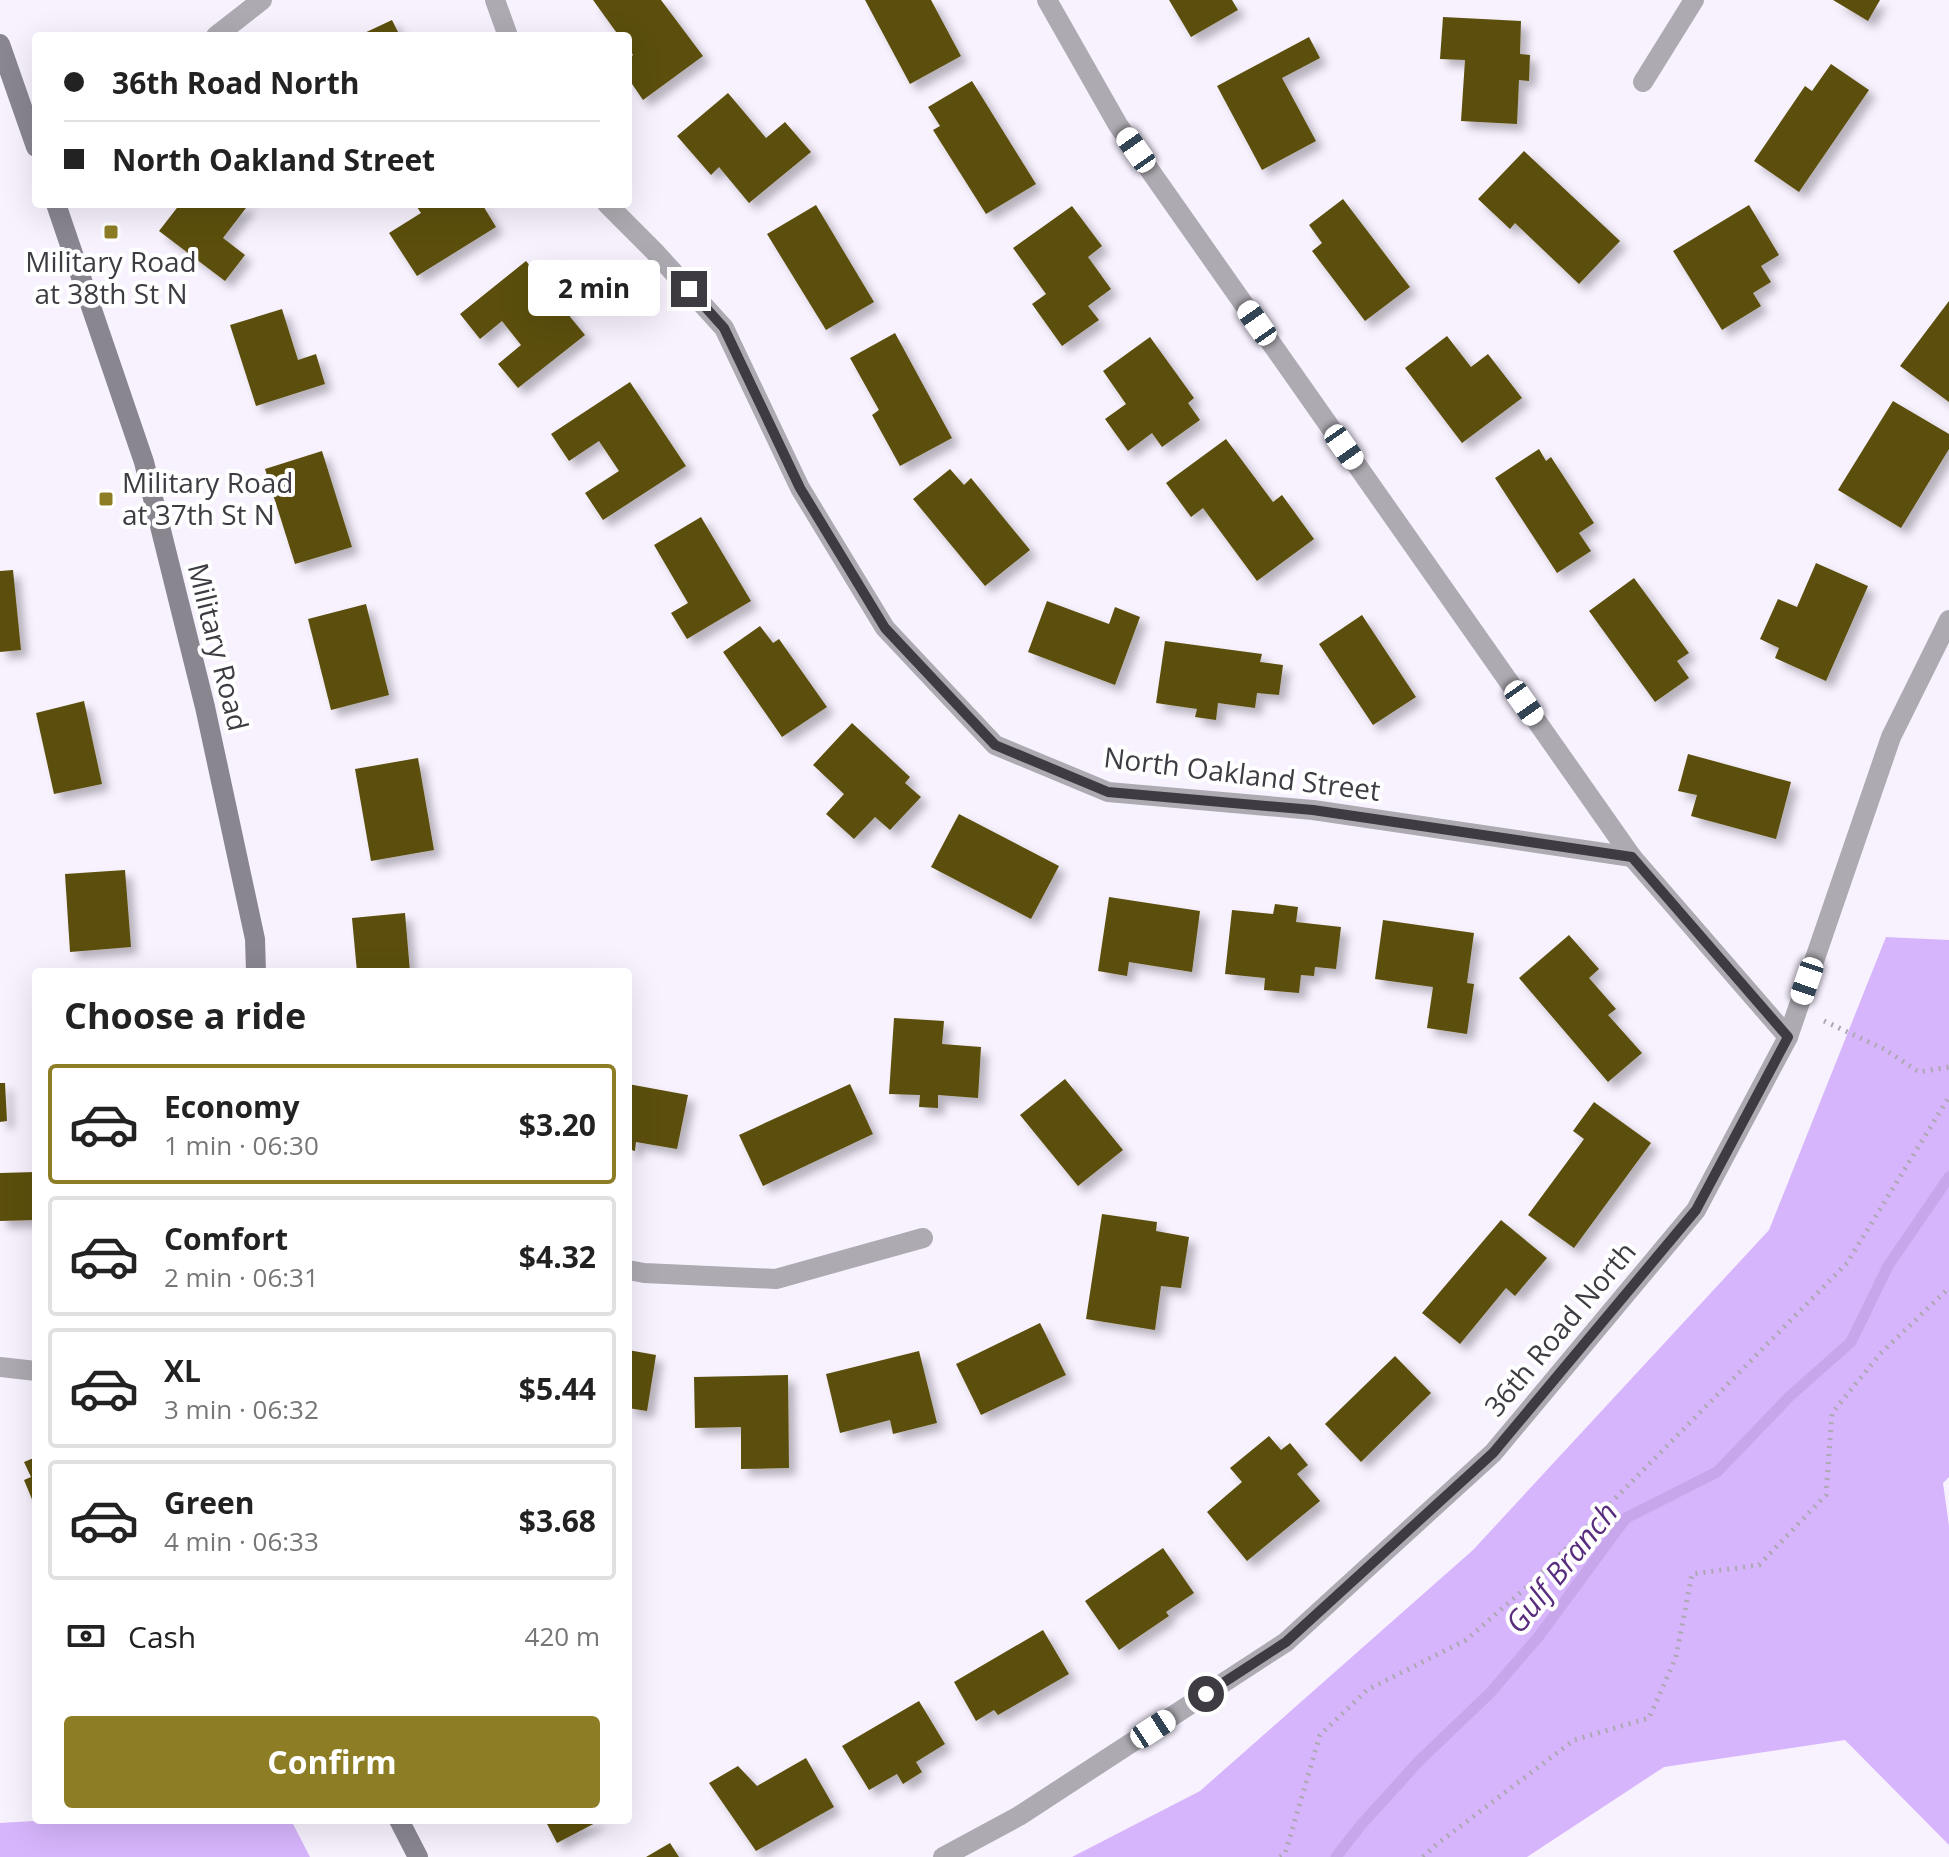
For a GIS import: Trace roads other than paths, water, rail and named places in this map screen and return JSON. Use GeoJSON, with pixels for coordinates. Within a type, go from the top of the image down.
{"type":"FeatureCollection","features":[{"type":"Feature","properties":{"kind":"main road"},"geometry":{"type":"LineString","coordinates":[[0,44],[32,136]]}},
{"type":"Feature","properties":{"kind":"main road","name":"Military Road"},"geometry":{"type":"LineString","coordinates":[[57,208],[144,462],[212,737],[255,939],[256,968]]}},
{"type":"Feature","properties":{"kind":"main road"},"geometry":{"type":"LineString","coordinates":[[401,1824],[418,1857]]}},
{"type":"Feature","properties":{"kind":"street"},"geometry":{"type":"LineString","coordinates":[[221,32],[262,0]]}},
{"type":"Feature","properties":{"kind":"street"},"geometry":{"type":"LineString","coordinates":[[495,0],[507,32]]}},
{"type":"Feature","properties":{"kind":"street"},"geometry":{"type":"LineString","coordinates":[[1047,0],[1118,125],[1632,857],[1788,1037]]}},
{"type":"Feature","properties":{"kind":"street"},"geometry":{"type":"LineString","coordinates":[[1643,82],[1694,0]]}},
{"type":"Feature","properties":{"kind":"street","name":"North Oakland Street"},"geometry":{"type":"LineString","coordinates":[[611,208],[724,328],[800,488],[885,628],[995,745],[1108,792],[1313,810],[1632,857]]}},
{"type":"Feature","properties":{"kind":"street","name":"36th Road North"},"geometry":{"type":"LineString","coordinates":[[943,1857],[1019,1816],[1286,1642],[1493,1453],[1696,1210],[1788,1037],[1891,737],[1949,620]]}},
{"type":"Feature","properties":{"kind":"street"},"geometry":{"type":"LineString","coordinates":[[632,1271],[776,1279],[923,1238]]}},
{"type":"Feature","properties":{"kind":"street"},"geometry":{"type":"LineString","coordinates":[[0,1367],[32,1371]]}},
{"type":"Feature","properties":{"kind":"waterway","name":"Gulf Branch"},"geometry":{"type":"LineString","coordinates":[[1336,1857],[1419,1761],[1490,1693],[1539,1636],[1626,1518],[1717,1472],[1790,1396],[1851,1342],[1888,1266],[1949,1177]]}},
{"type":"Feature","properties":{"kind":"place","name":"Military Road at 38th St N"},"geometry":{"type":"Point","coordinates":[111,232]}},
{"type":"Feature","properties":{"kind":"place","name":"Military Road at 37th St N"},"geometry":{"type":"Point","coordinates":[106,499]}}]}
